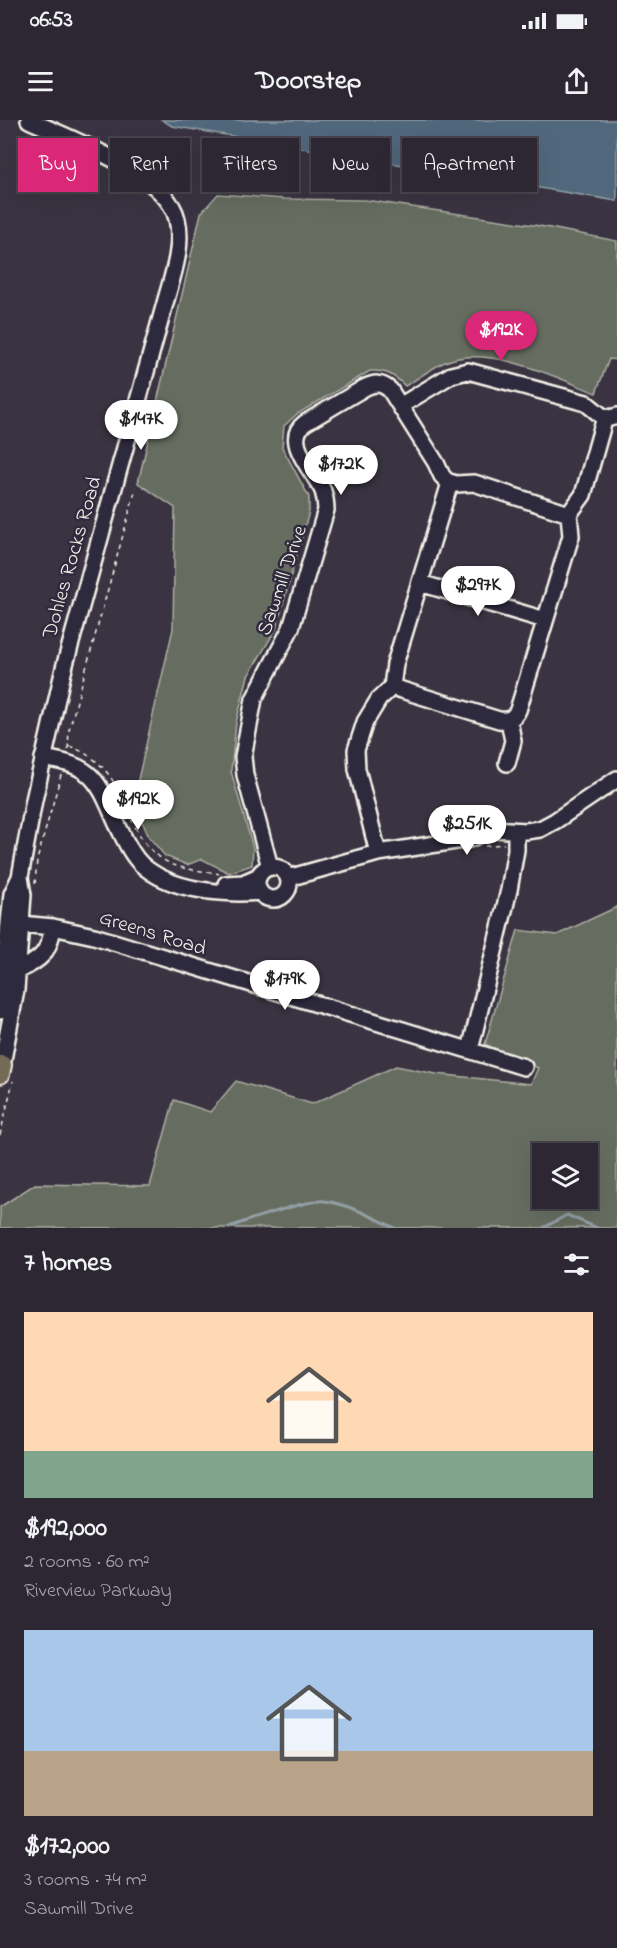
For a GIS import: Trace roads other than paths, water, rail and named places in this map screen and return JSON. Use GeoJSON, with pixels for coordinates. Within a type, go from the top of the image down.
{"type":"FeatureCollection","features":[{"type":"Feature","properties":{"kind":"street","name":"Dohles Rocks Road"},"geometry":{"type":"LineString","coordinates":[[0,1011],[15,924],[23,895],[20,877],[27,830],[44,754],[64,668],[170,288],[179,238],[177,218],[171,203],[147,178],[29,120]]}},
{"type":"Feature","properties":{"kind":"street"},"geometry":{"type":"LineString","coordinates":[[392,687],[494,718],[509,720],[514,717],[571,536],[569,514],[584,493],[611,417],[586,403],[468,371],[452,375],[400,406]]}},
{"type":"Feature","properties":{"kind":"street","name":"Sawmill Drive"},"geometry":{"type":"LineString","coordinates":[[264,872],[243,757],[257,692],[289,635],[326,510],[323,492],[298,447],[296,433],[305,423],[372,384],[380,384],[387,387],[438,466],[442,476],[450,483]]}},
{"type":"Feature","properties":{"kind":"street"},"geometry":{"type":"LineString","coordinates":[[378,853],[357,769],[356,750],[365,722],[380,699],[392,687],[395,664],[450,483],[474,483],[569,514]]}},
{"type":"Feature","properties":{"kind":"street"},"geometry":{"type":"LineString","coordinates":[[420,583],[545,620]]}},
{"type":"Feature","properties":{"kind":"street"},"geometry":{"type":"LineString","coordinates":[[507,763],[513,738],[509,720]]}},
{"type":"Feature","properties":{"kind":"street"},"geometry":{"type":"LineString","coordinates":[[44,754],[75,756],[98,771],[108,785],[138,845],[149,860],[157,865],[172,873],[227,885],[243,883],[264,872],[283,871],[288,878],[288,888],[278,898],[268,898],[216,892],[170,882],[155,874],[141,864],[131,851],[100,789],[91,776],[72,764],[44,754]]}},
{"type":"Feature","properties":{"kind":"street"},"geometry":{"type":"LineString","coordinates":[[288,878],[378,853],[469,839],[492,829],[516,831],[544,827],[617,779]]}},
{"type":"Feature","properties":{"kind":"street"},"geometry":{"type":"LineString","coordinates":[[470,1050],[509,890],[516,850],[516,831]]}},
{"type":"Feature","properties":{"kind":"street"},"geometry":{"type":"LineString","coordinates":[[259,897],[257,884],[264,872]]}},
{"type":"Feature","properties":{"kind":"street","name":"Dohles Rocks Road"},"geometry":{"type":"LineString","coordinates":[[4,1071],[17,971],[15,924]]}},
{"type":"Feature","properties":{"kind":"street","name":"Greens Road"},"geometry":{"type":"LineString","coordinates":[[15,924],[53,927],[94,936],[524,1067]]}},
{"type":"Feature","properties":{"kind":"street"},"geometry":{"type":"LineString","coordinates":[[17,971],[47,951],[51,943],[53,927]]}},
{"type":"Feature","properties":{"kind":"water"},"geometry":{"type":"Polygon","coordinates":[[[162,120],[617,120],[617,201],[537,188],[537,138],[402,138],[402,165],[390,163],[390,138],[311,138],[311,149],[299,147],[299,138],[243,138],[172,126],[162,120]]]}},
{"type":"Feature","properties":{"kind":"waterway"},"geometry":{"type":"LineString","coordinates":[[229,1228],[317,1201],[352,1208],[395,1228]]}},
{"type":"Feature","properties":{"kind":"waterway"},"geometry":{"type":"LineString","coordinates":[[543,1228],[567,1215],[597,1228]]}}]}
